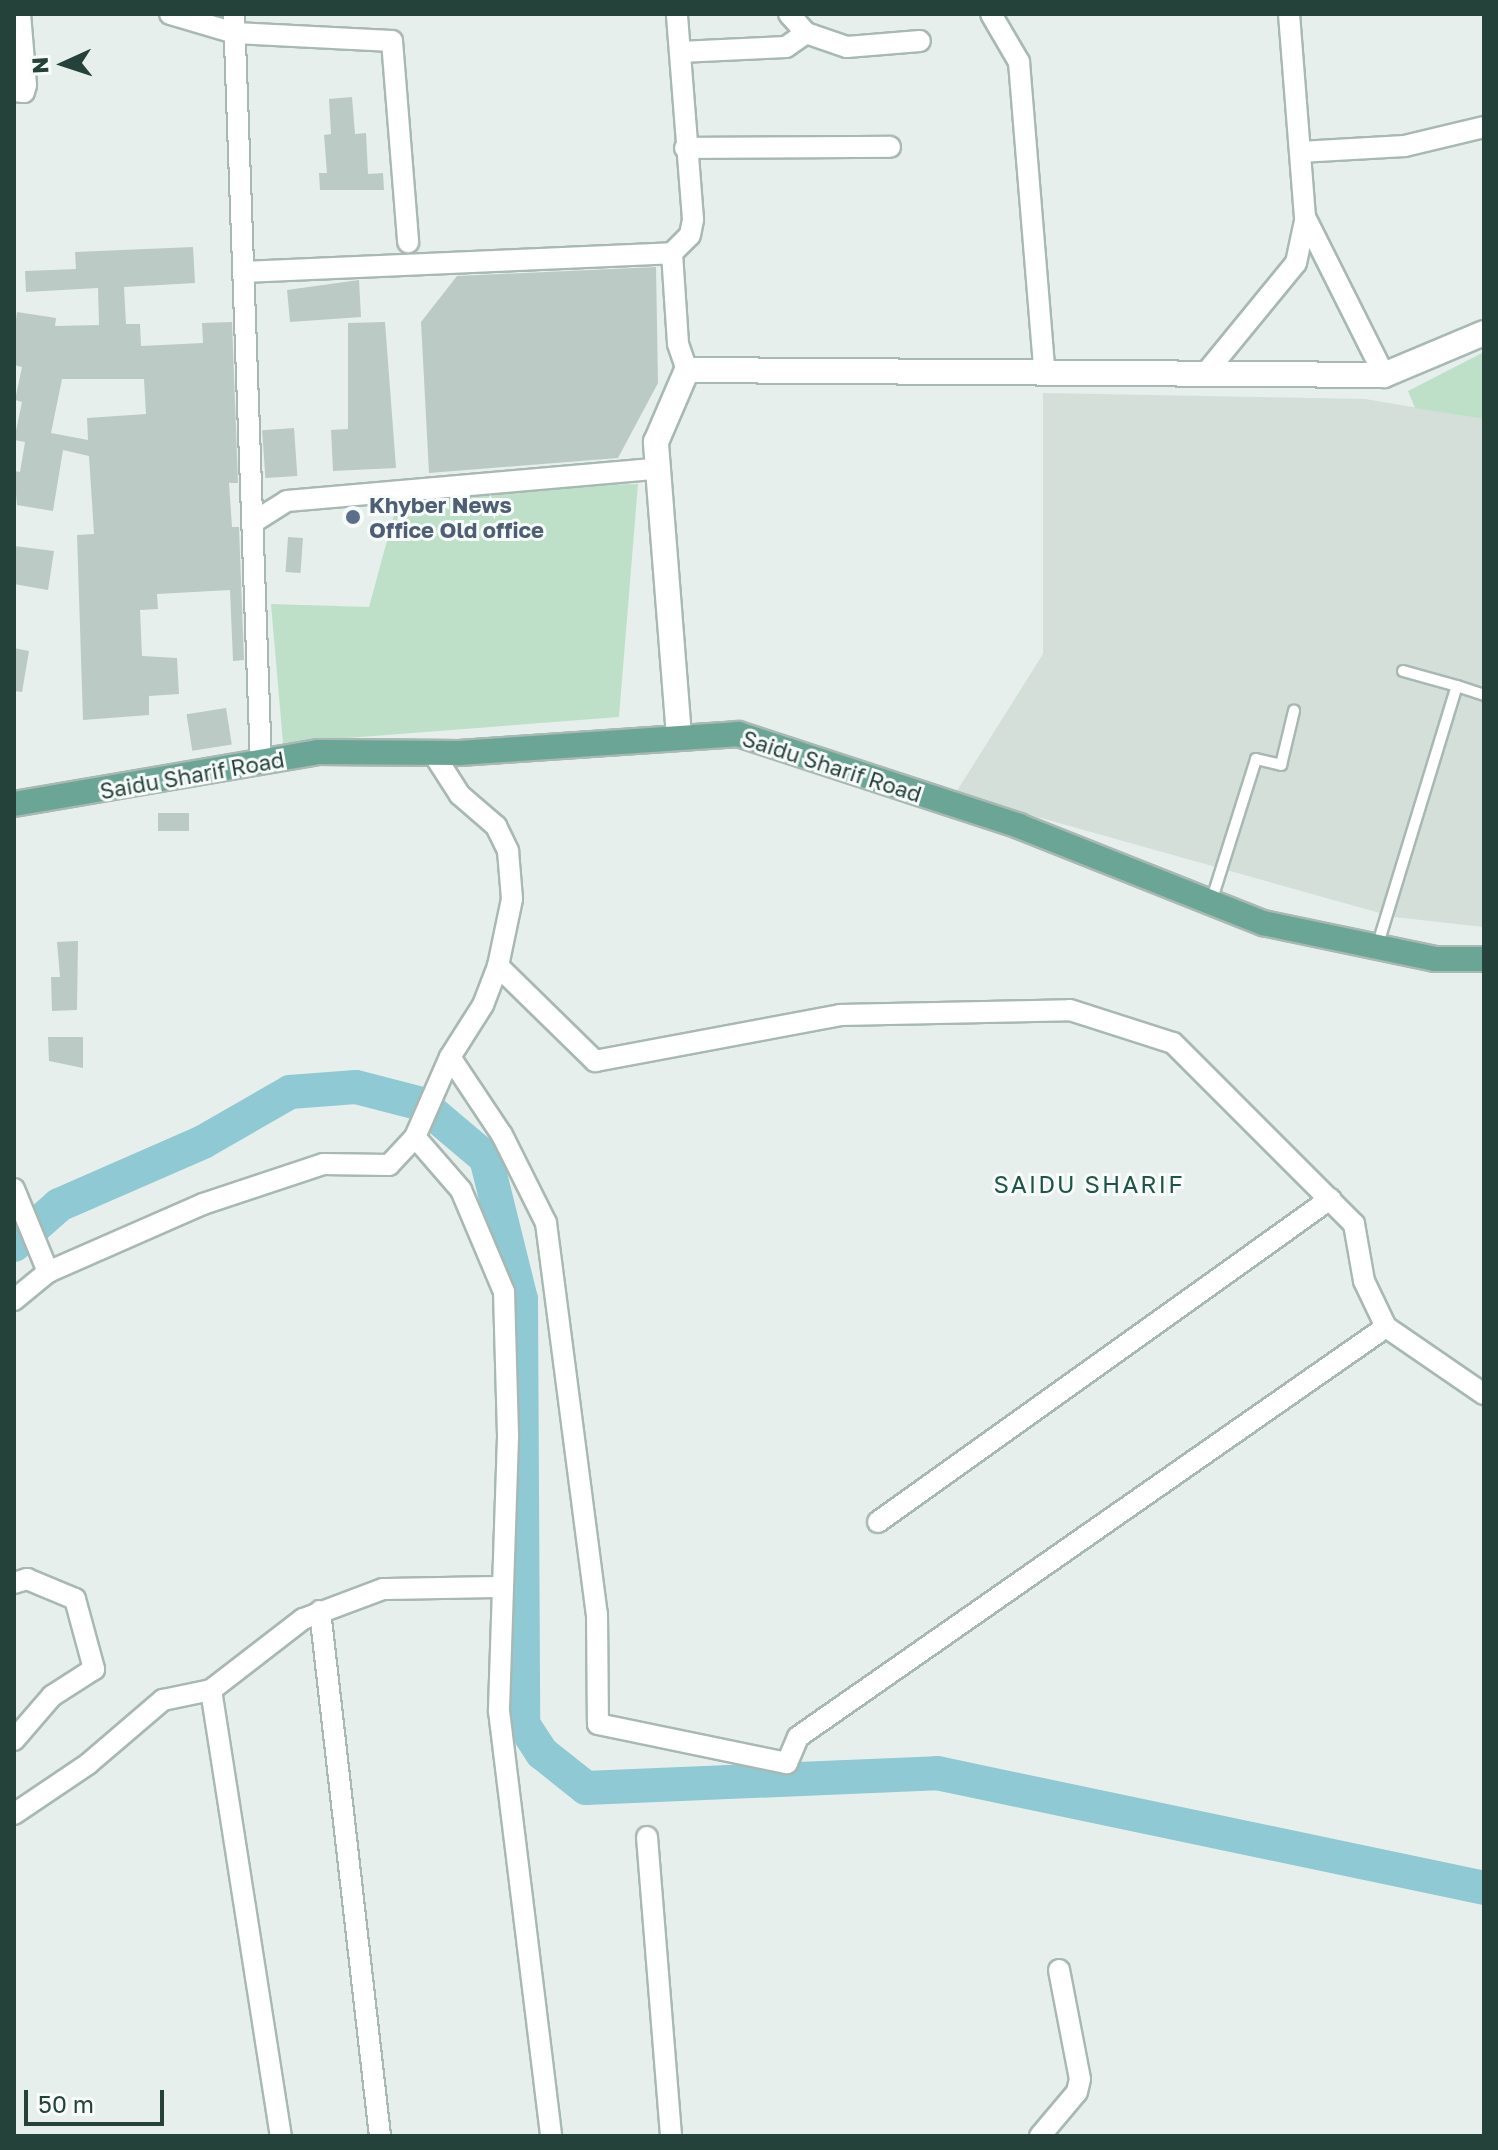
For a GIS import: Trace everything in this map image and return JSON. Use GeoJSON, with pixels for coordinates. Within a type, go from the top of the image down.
{"type":"FeatureCollection","features":[{"type":"Feature","properties":{"kind":"main road","name":"Saidu Sharif Road"},"geometry":{"type":"LineString","coordinates":[[14,804],[318,752],[433,753],[738,734],[1019,826],[1263,923],[1435,959],[1484,959]]}},
{"type":"Feature","properties":{"kind":"street"},"geometry":{"type":"LineString","coordinates":[[14,91],[24,92],[26,85],[20,14]]}},
{"type":"Feature","properties":{"kind":"street"},"geometry":{"type":"LineString","coordinates":[[170,14],[392,41],[408,242]]}},
{"type":"Feature","properties":{"kind":"street"},"geometry":{"type":"LineString","coordinates":[[243,272],[672,253],[690,235],[693,219],[685,148],[677,14]]}},
{"type":"Feature","properties":{"kind":"street"},"geometry":{"type":"LineString","coordinates":[[789,14],[806,33],[847,47],[920,41]]}},
{"type":"Feature","properties":{"kind":"street"},"geometry":{"type":"LineString","coordinates":[[991,14],[1019,62],[1044,368]]}},
{"type":"Feature","properties":{"kind":"street"},"geometry":{"type":"LineString","coordinates":[[1205,374],[1296,263],[1306,239],[1289,14]]}},
{"type":"Feature","properties":{"kind":"street"},"geometry":{"type":"LineString","coordinates":[[234,23],[261,763]]}},
{"type":"Feature","properties":{"kind":"street"},"geometry":{"type":"LineString","coordinates":[[680,52],[786,47],[806,33]]}},
{"type":"Feature","properties":{"kind":"street"},"geometry":{"type":"LineString","coordinates":[[1300,152],[1405,146],[1484,127]]}},
{"type":"Feature","properties":{"kind":"street"},"geometry":{"type":"LineString","coordinates":[[685,148],[890,147]]}},
{"type":"Feature","properties":{"kind":"street"},"geometry":{"type":"LineString","coordinates":[[1305,217],[1384,375]]}},
{"type":"Feature","properties":{"kind":"street"},"geometry":{"type":"LineString","coordinates":[[672,253],[678,344],[687,370],[661,419],[656,469],[679,736]]}},
{"type":"Feature","properties":{"kind":"street"},"geometry":{"type":"LineString","coordinates":[[687,370],[1044,368],[1205,374],[1384,375],[1484,333]]}},
{"type":"Feature","properties":{"kind":"street"},"geometry":{"type":"LineString","coordinates":[[252,523],[287,501],[656,469]]}},
{"type":"Feature","properties":{"kind":"street"},"geometry":{"type":"LineString","coordinates":[[14,1300],[47,1271],[203,1204],[323,1164],[389,1165],[416,1137],[450,1057],[483,1005],[498,966],[512,899],[508,851],[496,826],[460,795],[433,753]]}},
{"type":"Feature","properties":{"kind":"street"},"geometry":{"type":"LineString","coordinates":[[498,966],[595,1061],[840,1015],[1070,1010],[1173,1043],[1354,1224],[1364,1281],[1386,1327],[1484,1394]]}},
{"type":"Feature","properties":{"kind":"street"},"geometry":{"type":"LineString","coordinates":[[450,1057],[502,1135],[546,1223],[597,1614],[598,1724],[787,1763],[798,1737],[1386,1327]]}},
{"type":"Feature","properties":{"kind":"street"},"geometry":{"type":"LineString","coordinates":[[416,1137],[461,1190],[504,1292],[508,1437],[500,1587],[499,1711],[551,2136]]}},
{"type":"Feature","properties":{"kind":"street"},"geometry":{"type":"LineString","coordinates":[[14,1189],[47,1271]]}},
{"type":"Feature","properties":{"kind":"street"},"geometry":{"type":"LineString","coordinates":[[878,1522],[1330,1199]]}},
{"type":"Feature","properties":{"kind":"street"},"geometry":{"type":"LineString","coordinates":[[14,1583],[27,1579],[75,1599],[94,1669],[52,1696],[14,1740]]}},
{"type":"Feature","properties":{"kind":"street"},"geometry":{"type":"LineString","coordinates":[[14,1814],[88,1764],[163,1700],[211,1690],[320,1611],[383,1589],[500,1587]]}},
{"type":"Feature","properties":{"kind":"street"},"geometry":{"type":"LineString","coordinates":[[320,1611],[380,2136]]}},
{"type":"Feature","properties":{"kind":"street"},"geometry":{"type":"LineString","coordinates":[[211,1690],[281,2136]]}},
{"type":"Feature","properties":{"kind":"street"},"geometry":{"type":"LineString","coordinates":[[647,1837],[671,2136]]}},
{"type":"Feature","properties":{"kind":"street"},"geometry":{"type":"LineString","coordinates":[[1040,2136],[1077,2092],[1080,2079],[1059,1970]]}},
{"type":"Feature","properties":{"kind":"lane"},"geometry":{"type":"LineString","coordinates":[[1403,671],[1484,695]]}},
{"type":"Feature","properties":{"kind":"lane"},"geometry":{"type":"LineString","coordinates":[[1377,947],[1457,686]]}},
{"type":"Feature","properties":{"kind":"lane"},"geometry":{"type":"LineString","coordinates":[[1211,902],[1256,759],[1281,765],[1294,711]]}},
{"type":"Feature","properties":{"kind":"shaded area"},"geometry":{"type":"Polygon","coordinates":[[[1043,393],[1365,399],[1484,419],[1484,927],[1394,917],[955,794],[1043,654],[1043,393]]]}},
{"type":"Feature","properties":{"kind":"green space"},"geometry":{"type":"Polygon","coordinates":[[[1484,352],[1484,419],[1415,408],[1408,391],[1484,352]]]}},
{"type":"Feature","properties":{"kind":"green space"},"geometry":{"type":"Polygon","coordinates":[[[638,484],[619,717],[283,743],[271,604],[369,607],[401,489],[638,484]]]}},
{"type":"Feature","properties":{"kind":"building"},"geometry":{"type":"Polygon","coordinates":[[[352,97],[355,134],[366,133],[368,174],[383,173],[384,190],[320,190],[319,173],[327,173],[324,135],[331,134],[329,99],[352,97]]]}},
{"type":"Feature","properties":{"kind":"building"},"geometry":{"type":"Polygon","coordinates":[[[193,247],[195,283],[124,287],[126,324],[140,324],[141,346],[203,343],[202,323],[232,322],[238,483],[229,483],[232,527],[239,527],[244,660],[233,661],[230,590],[157,594],[158,609],[140,610],[142,656],[177,658],[179,694],[149,696],[149,715],[83,720],[77,535],[94,534],[89,456],[63,450],[53,511],[17,505],[14,471],[20,472],[25,442],[14,440],[22,402],[15,400],[22,367],[14,365],[17,312],[56,318],[55,326],[99,325],[98,288],[26,292],[25,271],[76,269],[75,252],[193,247]],[[62,379],[51,433],[88,440],[87,418],[146,414],[144,379],[62,379]]]}},
{"type":"Feature","properties":{"kind":"building"},"geometry":{"type":"Polygon","coordinates":[[[656,267],[658,383],[618,458],[429,473],[421,322],[457,276],[656,267]]]}},
{"type":"Feature","properties":{"kind":"building"},"geometry":{"type":"Polygon","coordinates":[[[359,280],[361,317],[290,322],[287,290],[359,280]]]}},
{"type":"Feature","properties":{"kind":"building"},"geometry":{"type":"Polygon","coordinates":[[[385,322],[396,468],[333,471],[331,430],[348,429],[348,323],[385,322]]]}},
{"type":"Feature","properties":{"kind":"building"},"geometry":{"type":"Polygon","coordinates":[[[294,428],[297,476],[265,478],[262,430],[294,428]]]}},
{"type":"Feature","properties":{"kind":"building"},"geometry":{"type":"Polygon","coordinates":[[[288,537],[303,538],[301,573],[286,572],[288,537]]]}},
{"type":"Feature","properties":{"kind":"building"},"geometry":{"type":"Polygon","coordinates":[[[14,546],[54,551],[48,590],[14,584],[14,546]]]}},
{"type":"Feature","properties":{"kind":"building"},"geometry":{"type":"Polygon","coordinates":[[[14,648],[29,651],[22,692],[14,691],[14,648]]]}},
{"type":"Feature","properties":{"kind":"building"},"geometry":{"type":"Polygon","coordinates":[[[226,708],[232,745],[192,751],[186,714],[226,708]]]}},
{"type":"Feature","properties":{"kind":"building"},"geometry":{"type":"Polygon","coordinates":[[[158,813],[189,813],[189,831],[158,831],[158,813]]]}},
{"type":"Feature","properties":{"kind":"building"},"geometry":{"type":"Polygon","coordinates":[[[78,941],[77,1010],[52,1011],[51,977],[60,977],[57,942],[78,941]]]}},
{"type":"Feature","properties":{"kind":"building"},"geometry":{"type":"Polygon","coordinates":[[[48,1037],[83,1037],[83,1068],[49,1061],[48,1037]]]}},
{"type":"Feature","properties":{"kind":"waterway"},"geometry":{"type":"LineString","coordinates":[[14,1245],[59,1205],[203,1142],[290,1092],[356,1087],[422,1104],[486,1158],[521,1299],[523,1724],[542,1753],[586,1788],[937,1773],[1484,1888]]}},
{"type":"Feature","properties":{"kind":"place","name":"Khyber News Office Old office"},"geometry":{"type":"Point","coordinates":[353,517]}},
{"type":"Feature","properties":{"kind":"district","name":"SAIDU SHARIF"},"geometry":{"type":"Point","coordinates":[1089,1184]}}]}
